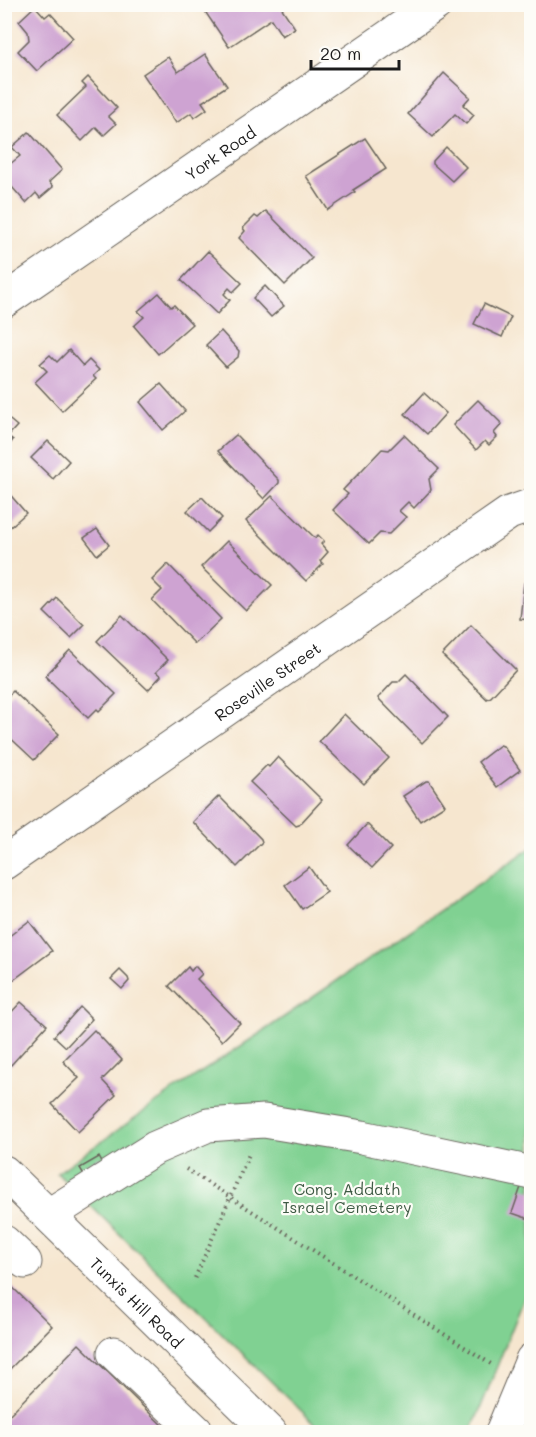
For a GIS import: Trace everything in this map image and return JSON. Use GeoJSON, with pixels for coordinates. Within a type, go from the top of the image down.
{"type":"FeatureCollection","features":[{"type":"Feature","properties":{"kind":"street","name":"York Road"},"geometry":{"type":"LineString","coordinates":[[4,302],[436,4]]}},
{"type":"Feature","properties":{"kind":"street","name":"Roseville Street"},"geometry":{"type":"LineString","coordinates":[[4,863],[509,513],[531,506]]}},
{"type":"Feature","properties":{"kind":"street"},"geometry":{"type":"LineString","coordinates":[[49,1215],[155,1148],[208,1125],[264,1121],[362,1137],[531,1173]]}},
{"type":"Feature","properties":{"kind":"street","name":"Tunxis Hill Road"},"geometry":{"type":"LineString","coordinates":[[4,1172],[257,1428]]}},
{"type":"Feature","properties":{"kind":"street"},"geometry":{"type":"LineString","coordinates":[[114,1353],[197,1432]]}},
{"type":"Feature","properties":{"kind":"street"},"geometry":{"type":"LineString","coordinates":[[502,1432],[531,1360]]}},
{"type":"Feature","properties":{"kind":"path"},"geometry":{"type":"LineString","coordinates":[[195,1278],[264,1121]]}},
{"type":"Feature","properties":{"kind":"path"},"geometry":{"type":"LineString","coordinates":[[184,1168],[491,1364]]}},
{"type":"Feature","properties":{"kind":"green space","name":"Cong. Addath Israel Cemetery"},"geometry":{"type":"Polygon","coordinates":[[[531,848],[531,1281],[471,1432],[323,1432],[57,1173],[177,1088],[531,848]]]}},
{"type":"Feature","properties":{"kind":"building"},"geometry":{"type":"Polygon","coordinates":[[[219,4],[279,4],[295,28],[282,36],[271,19],[229,47],[206,13],[219,4]]]}},
{"type":"Feature","properties":{"kind":"building"},"geometry":{"type":"Polygon","coordinates":[[[35,6],[45,17],[50,13],[73,38],[37,71],[18,51],[29,40],[28,32],[19,21],[35,6]]]}},
{"type":"Feature","properties":{"kind":"building"},"geometry":{"type":"Polygon","coordinates":[[[205,54],[227,86],[202,102],[207,109],[194,118],[191,113],[176,123],[143,74],[168,57],[178,72],[205,54]]]}},
{"type":"Feature","properties":{"kind":"building"},"geometry":{"type":"Polygon","coordinates":[[[444,73],[470,97],[463,105],[474,115],[466,124],[455,114],[433,137],[408,114],[444,73]]]}},
{"type":"Feature","properties":{"kind":"building"},"geometry":{"type":"Polygon","coordinates":[[[88,77],[117,108],[108,116],[116,124],[104,135],[96,127],[82,141],[57,115],[86,87],[82,83],[88,77]]]}},
{"type":"Feature","properties":{"kind":"building"},"geometry":{"type":"Polygon","coordinates":[[[29,132],[62,170],[49,182],[53,187],[40,198],[36,193],[26,203],[4,178],[4,169],[20,156],[12,147],[29,132]]]}},
{"type":"Feature","properties":{"kind":"building"},"geometry":{"type":"Polygon","coordinates":[[[365,138],[386,169],[353,190],[355,192],[328,210],[306,176],[365,138]]]}},
{"type":"Feature","properties":{"kind":"building"},"geometry":{"type":"Polygon","coordinates":[[[446,147],[466,167],[452,181],[433,164],[433,161],[446,147]]]}},
{"type":"Feature","properties":{"kind":"building"},"geometry":{"type":"Polygon","coordinates":[[[266,211],[312,258],[285,285],[239,238],[245,231],[243,228],[255,216],[258,218],[266,211]]]}},
{"type":"Feature","properties":{"kind":"building"},"geometry":{"type":"Polygon","coordinates":[[[208,251],[242,283],[233,292],[229,288],[224,294],[230,300],[217,314],[181,280],[208,251]]]}},
{"type":"Feature","properties":{"kind":"building"},"geometry":{"type":"Polygon","coordinates":[[[265,286],[284,306],[271,317],[253,298],[265,286]]]}},
{"type":"Feature","properties":{"kind":"building"},"geometry":{"type":"Polygon","coordinates":[[[159,293],[171,307],[174,305],[192,324],[158,354],[134,326],[144,317],[138,311],[159,293]]]}},
{"type":"Feature","properties":{"kind":"building"},"geometry":{"type":"Polygon","coordinates":[[[484,304],[511,317],[502,337],[474,324],[484,304]]]}},
{"type":"Feature","properties":{"kind":"building"},"geometry":{"type":"Polygon","coordinates":[[[221,331],[239,351],[238,357],[226,367],[206,345],[221,331]]]}},
{"type":"Feature","properties":{"kind":"building"},"geometry":{"type":"Polygon","coordinates":[[[69,350],[83,366],[89,360],[99,370],[93,376],[96,379],[62,411],[35,382],[47,371],[40,364],[50,355],[57,362],[69,350]]]}},
{"type":"Feature","properties":{"kind":"building"},"geometry":{"type":"Polygon","coordinates":[[[161,384],[185,411],[163,430],[140,402],[161,384]]]}},
{"type":"Feature","properties":{"kind":"building"},"geometry":{"type":"Polygon","coordinates":[[[424,393],[446,413],[427,434],[405,414],[424,393]]]}},
{"type":"Feature","properties":{"kind":"building"},"geometry":{"type":"Polygon","coordinates":[[[478,400],[502,424],[494,433],[497,437],[489,445],[485,441],[476,450],[453,425],[478,400]]]}},
{"type":"Feature","properties":{"kind":"building"},"geometry":{"type":"Polygon","coordinates":[[[4,415],[17,426],[8,436],[13,440],[8,447],[4,444],[4,415]]]}},
{"type":"Feature","properties":{"kind":"building"},"geometry":{"type":"Polygon","coordinates":[[[236,435],[279,480],[279,483],[264,499],[218,451],[236,435]]]}},
{"type":"Feature","properties":{"kind":"building"},"geometry":{"type":"Polygon","coordinates":[[[404,435],[439,469],[429,479],[431,490],[414,508],[408,502],[399,511],[406,517],[389,534],[380,533],[369,544],[333,510],[348,494],[343,490],[382,449],[389,450],[404,435]]]}},
{"type":"Feature","properties":{"kind":"building"},"geometry":{"type":"Polygon","coordinates":[[[48,441],[69,461],[53,479],[31,458],[48,441]]]}},
{"type":"Feature","properties":{"kind":"building"},"geometry":{"type":"Polygon","coordinates":[[[6,490],[26,513],[8,529],[4,525],[4,491],[6,490]]]}},
{"type":"Feature","properties":{"kind":"building"},"geometry":{"type":"Polygon","coordinates":[[[272,496],[315,538],[318,535],[324,541],[321,544],[328,552],[320,561],[323,564],[306,581],[246,521],[272,496]]]}},
{"type":"Feature","properties":{"kind":"building"},"geometry":{"type":"Polygon","coordinates":[[[202,497],[222,518],[208,532],[187,511],[202,497]]]}},
{"type":"Feature","properties":{"kind":"building"},"geometry":{"type":"Polygon","coordinates":[[[97,529],[109,545],[97,555],[84,538],[97,529]]]}},
{"type":"Feature","properties":{"kind":"building"},"geometry":{"type":"Polygon","coordinates":[[[227,541],[272,585],[246,611],[201,567],[227,541]]]}},
{"type":"Feature","properties":{"kind":"building"},"geometry":{"type":"Polygon","coordinates":[[[168,564],[221,619],[195,644],[152,600],[162,590],[152,580],[168,564]]]}},
{"type":"Feature","properties":{"kind":"building"},"geometry":{"type":"Polygon","coordinates":[[[524,583],[532,584],[532,620],[520,619],[524,583]]]}},
{"type":"Feature","properties":{"kind":"building"},"geometry":{"type":"Polygon","coordinates":[[[57,598],[84,625],[71,638],[44,612],[57,598]]]}},
{"type":"Feature","properties":{"kind":"building"},"geometry":{"type":"Polygon","coordinates":[[[122,615],[168,660],[156,672],[161,676],[148,690],[97,641],[122,615]]]}},
{"type":"Feature","properties":{"kind":"building"},"geometry":{"type":"Polygon","coordinates":[[[471,625],[516,670],[487,699],[442,655],[471,625]]]}},
{"type":"Feature","properties":{"kind":"building"},"geometry":{"type":"Polygon","coordinates":[[[70,650],[116,694],[99,711],[97,709],[88,718],[45,676],[70,650]]]}},
{"type":"Feature","properties":{"kind":"building"},"geometry":{"type":"Polygon","coordinates":[[[406,674],[448,717],[422,743],[378,698],[393,682],[398,682],[406,674]]]}},
{"type":"Feature","properties":{"kind":"building"},"geometry":{"type":"Polygon","coordinates":[[[13,691],[59,734],[34,760],[4,732],[4,700],[13,691]]]}},
{"type":"Feature","properties":{"kind":"building"},"geometry":{"type":"Polygon","coordinates":[[[344,714],[389,758],[364,784],[319,741],[344,714]]]}},
{"type":"Feature","properties":{"kind":"building"},"geometry":{"type":"Polygon","coordinates":[[[500,745],[520,770],[497,787],[478,762],[500,745]]]}},
{"type":"Feature","properties":{"kind":"building"},"geometry":{"type":"Polygon","coordinates":[[[278,757],[322,800],[296,826],[250,782],[278,757]]]}},
{"type":"Feature","properties":{"kind":"building"},"geometry":{"type":"Polygon","coordinates":[[[429,781],[445,805],[420,821],[403,796],[429,781]]]}},
{"type":"Feature","properties":{"kind":"building"},"geometry":{"type":"Polygon","coordinates":[[[219,796],[262,842],[237,867],[193,822],[219,796]]]}},
{"type":"Feature","properties":{"kind":"building"},"geometry":{"type":"Polygon","coordinates":[[[367,824],[391,848],[372,868],[348,845],[367,824]]]}},
{"type":"Feature","properties":{"kind":"building"},"geometry":{"type":"Polygon","coordinates":[[[309,867],[327,892],[302,909],[285,885],[309,867]]]}},
{"type":"Feature","properties":{"kind":"building"},"geometry":{"type":"Polygon","coordinates":[[[29,921],[52,951],[4,987],[4,940],[29,921]]]}},
{"type":"Feature","properties":{"kind":"building"},"geometry":{"type":"Polygon","coordinates":[[[195,966],[202,974],[197,979],[240,1023],[222,1041],[169,986],[188,967],[191,971],[195,966]]]}},
{"type":"Feature","properties":{"kind":"building"},"geometry":{"type":"Polygon","coordinates":[[[120,970],[129,981],[122,989],[111,979],[120,970]]]}},
{"type":"Feature","properties":{"kind":"building"},"geometry":{"type":"Polygon","coordinates":[[[21,1002],[47,1025],[11,1065],[4,1059],[4,1020],[21,1002]]]}},
{"type":"Feature","properties":{"kind":"building"},"geometry":{"type":"Polygon","coordinates":[[[80,1007],[92,1019],[66,1047],[54,1036],[80,1007]]]}},
{"type":"Feature","properties":{"kind":"building"},"geometry":{"type":"Polygon","coordinates":[[[94,1030],[122,1060],[102,1080],[116,1095],[78,1132],[52,1104],[79,1078],[63,1061],[94,1030]]]}},
{"type":"Feature","properties":{"kind":"building"},"geometry":{"type":"Polygon","coordinates":[[[99,1157],[106,1170],[88,1181],[80,1168],[99,1157]]]}},
{"type":"Feature","properties":{"kind":"building"},"geometry":{"type":"Polygon","coordinates":[[[521,1187],[532,1191],[532,1220],[512,1213],[521,1187]]]}},
{"type":"Feature","properties":{"kind":"building"},"geometry":{"type":"Polygon","coordinates":[[[4,1279],[52,1326],[4,1375],[4,1279]]]}},
{"type":"Feature","properties":{"kind":"building"},"geometry":{"type":"Polygon","coordinates":[[[79,1344],[169,1432],[4,1432],[4,1420],[79,1344]]]}}]}
